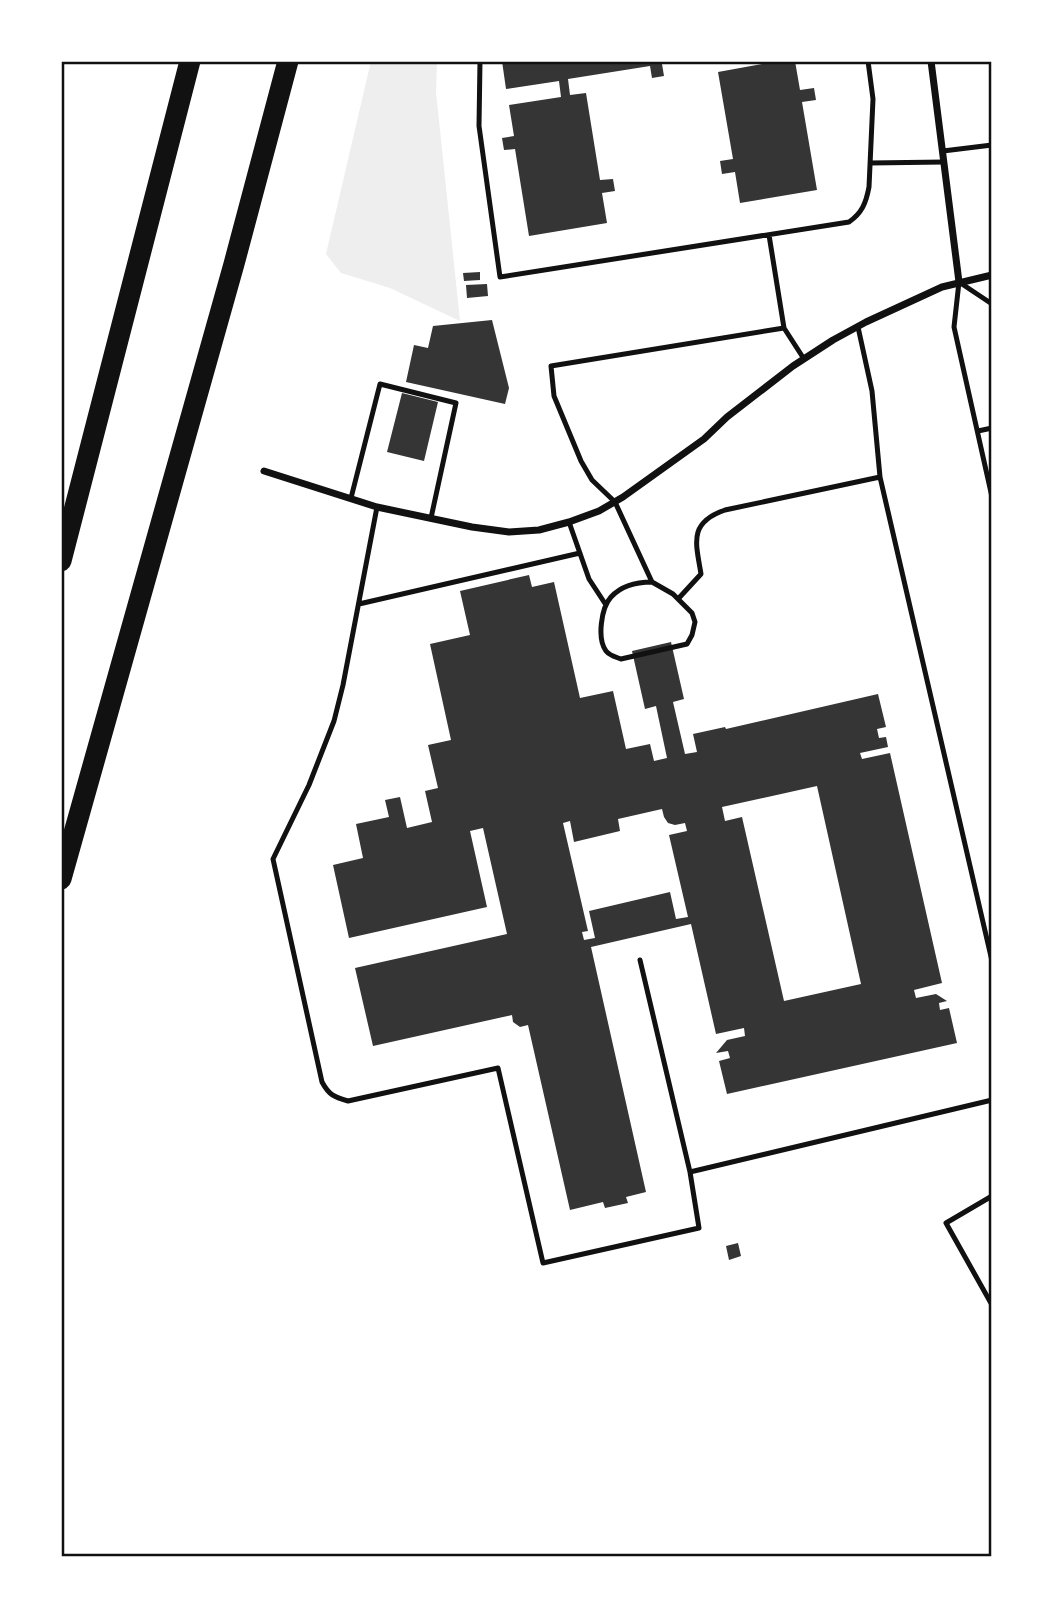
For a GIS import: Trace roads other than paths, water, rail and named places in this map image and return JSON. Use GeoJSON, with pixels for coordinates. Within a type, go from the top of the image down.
{"type":"FeatureCollection","features":[{"type":"Feature","properties":{"kind":"highway"},"geometry":{"type":"LineString","coordinates":[[61,561],[190,61]]}},
{"type":"Feature","properties":{"kind":"highway"},"geometry":{"type":"LineString","coordinates":[[61,879],[288,61]]}},
{"type":"Feature","properties":{"kind":"street"},"geometry":{"type":"LineString","coordinates":[[931,61],[959,282]]}},
{"type":"Feature","properties":{"kind":"street"},"geometry":{"type":"LineString","coordinates":[[264,471],[377,507],[472,527],[509,532],[539,530],[569,522],[615,502],[704,439],[727,417],[804,359],[858,327],[942,287],[992,275]]}},
{"type":"Feature","properties":{"kind":"lane"},"geometry":{"type":"LineString","coordinates":[[480,61],[479,126],[500,276],[849,222],[857,217],[867,200],[873,99],[867,61]]}},
{"type":"Feature","properties":{"kind":"lane"},"geometry":{"type":"LineString","coordinates":[[943,151],[992,145]]}},
{"type":"Feature","properties":{"kind":"lane"},"geometry":{"type":"LineString","coordinates":[[870,163],[944,162]]}},
{"type":"Feature","properties":{"kind":"lane"},"geometry":{"type":"LineString","coordinates":[[769,235],[784,328],[804,359]]}},
{"type":"Feature","properties":{"kind":"lane"},"geometry":{"type":"LineString","coordinates":[[992,304],[959,282],[954,327],[992,497]]}},
{"type":"Feature","properties":{"kind":"lane"},"geometry":{"type":"LineString","coordinates":[[858,327],[872,391],[880,477],[992,961]]}},
{"type":"Feature","properties":{"kind":"lane"},"geometry":{"type":"LineString","coordinates":[[652,582],[615,502],[592,480],[581,461],[554,396],[551,366],[784,328]]}},
{"type":"Feature","properties":{"kind":"lane"},"geometry":{"type":"LineString","coordinates":[[351,498],[380,384],[456,402],[431,518]]}},
{"type":"Feature","properties":{"kind":"lane"},"geometry":{"type":"LineString","coordinates":[[978,431],[992,428]]}},
{"type":"Feature","properties":{"kind":"lane"},"geometry":{"type":"LineString","coordinates":[[678,599],[701,574],[695,539],[700,526],[712,515],[880,477]]}},
{"type":"Feature","properties":{"kind":"lane"},"geometry":{"type":"LineString","coordinates":[[377,507],[334,721],[309,785],[273,859],[322,1082],[327,1092],[348,1101],[498,1068],[543,1263],[699,1228],[690,1172],[640,960]]}},
{"type":"Feature","properties":{"kind":"lane"},"geometry":{"type":"LineString","coordinates":[[569,522],[589,579],[606,605]]}},
{"type":"Feature","properties":{"kind":"lane"},"geometry":{"type":"LineString","coordinates":[[359,604],[580,553]]}},
{"type":"Feature","properties":{"kind":"lane"},"geometry":{"type":"LineString","coordinates":[[652,582],[678,599],[692,613],[695,622],[687,644],[621,659],[607,652],[601,624],[610,598],[628,585],[652,582]]}},
{"type":"Feature","properties":{"kind":"lane"},"geometry":{"type":"LineString","coordinates":[[690,1172],[992,1100]]}},
{"type":"Feature","properties":{"kind":"lane"},"geometry":{"type":"LineString","coordinates":[[992,1196],[946,1223],[992,1305]]}}]}
